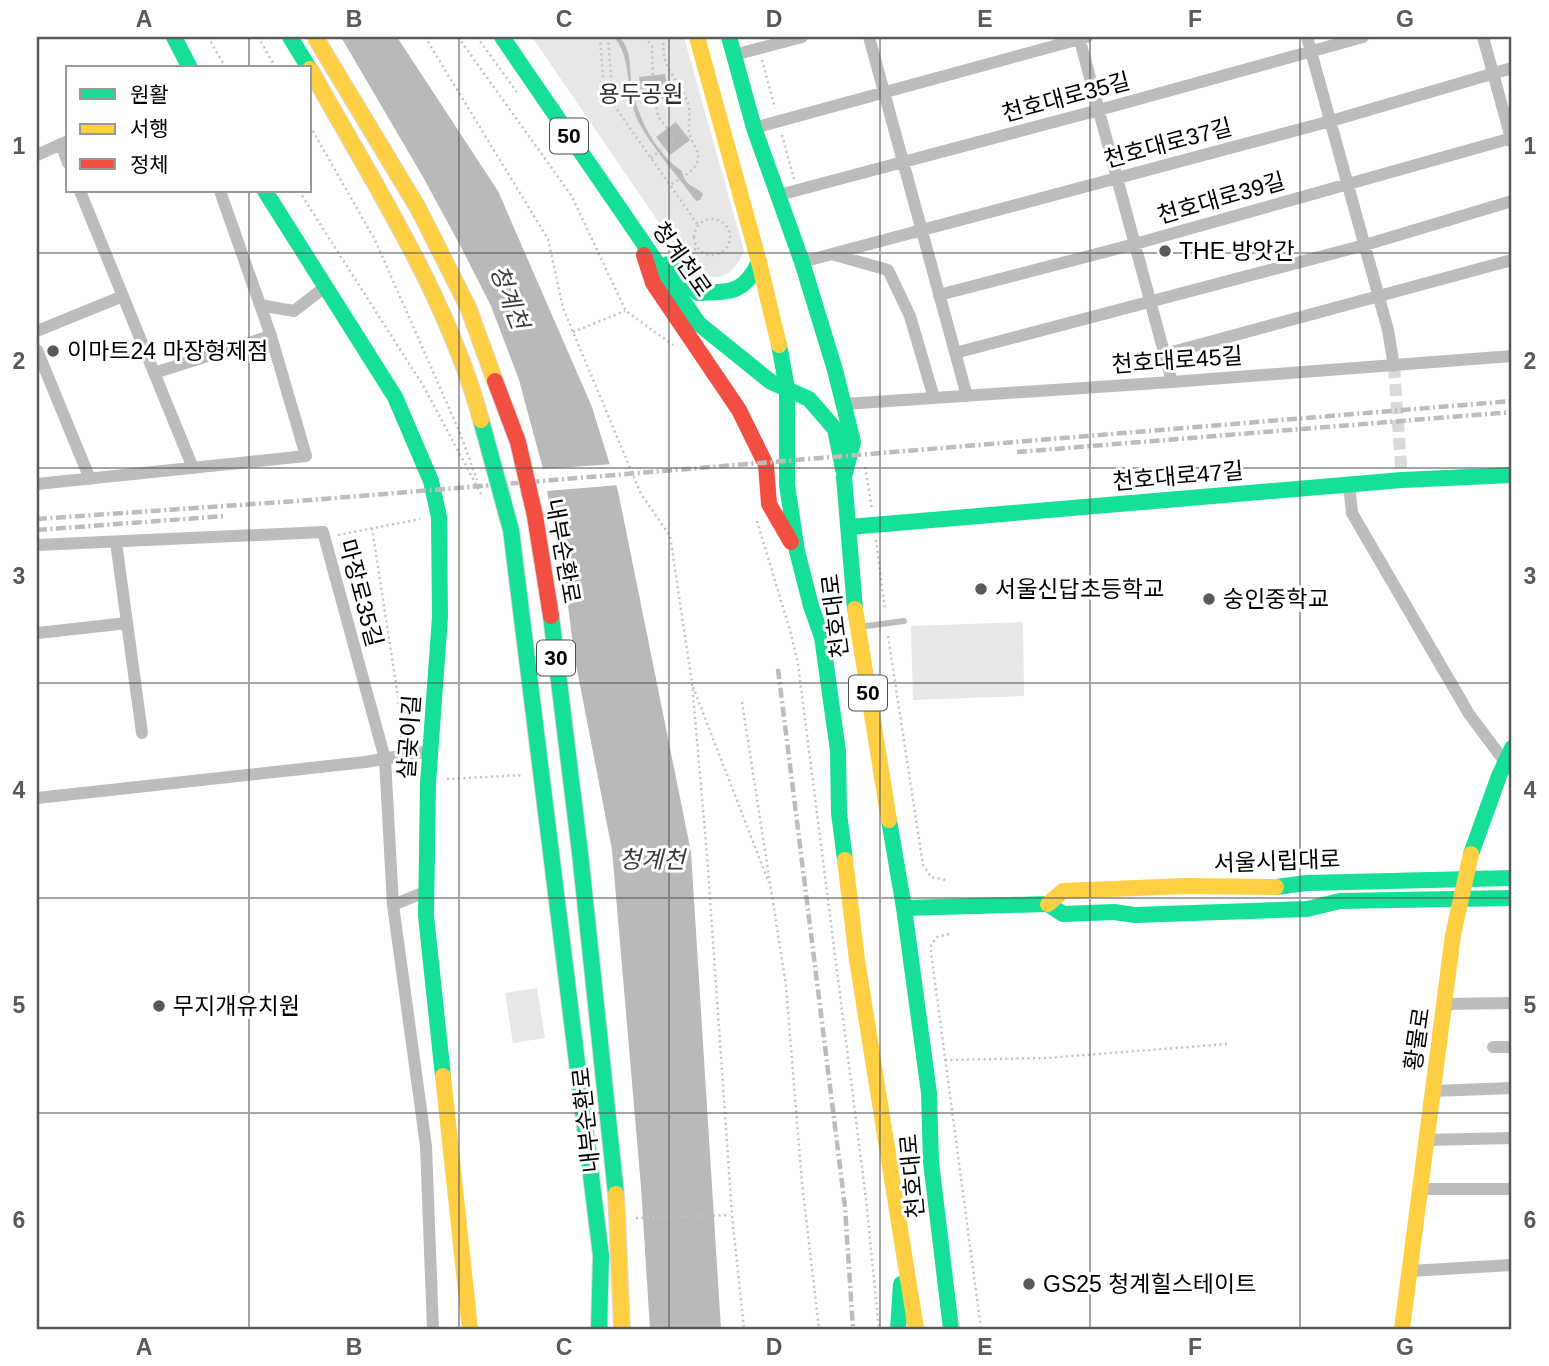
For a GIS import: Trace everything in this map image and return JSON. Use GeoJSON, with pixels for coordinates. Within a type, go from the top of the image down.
{"type":"FeatureCollection","features":[{"type":"Feature","properties":{"kind":"main road"},"geometry":{"type":"LineString","coordinates":[[174,37],[189,66]]}},
{"type":"Feature","properties":{"kind":"main road","name":"내부순환로"},"geometry":{"type":"LineString","coordinates":[[290,37],[307,66]]}},
{"type":"Feature","properties":{"kind":"main road","name":"내부순환로"},"geometry":{"type":"LineString","coordinates":[[316,37],[418,208],[447,264],[483,344],[518,442],[535,516],[547,587],[579,840],[615,1176],[622,1329]]}},
{"type":"Feature","properties":{"kind":"main road","name":"청계천로"},"geometry":{"type":"LineString","coordinates":[[502,37],[699,324],[771,382],[809,399],[835,429],[844,477]]}},
{"type":"Feature","properties":{"kind":"main road","name":"천호대로"},"geometry":{"type":"LineString","coordinates":[[697,37],[784,364],[787,388],[787,485],[797,551],[822,637],[838,751],[839,813],[857,960],[916,1329]]}},
{"type":"Feature","properties":{"kind":"main road","name":"천호대로"},"geometry":{"type":"LineString","coordinates":[[729,37],[754,128],[802,262],[845,404],[853,442],[844,477],[858,628],[904,908],[929,1093],[931,1162],[951,1329]]}},
{"type":"Feature","properties":{"kind":"main road","name":"내부순환로"},"geometry":{"type":"LineString","coordinates":[[312,74],[418,264],[447,325],[473,389],[511,530],[601,1256],[599,1329]]}},
{"type":"Feature","properties":{"kind":"main road","name":"살곶이길"},"geometry":{"type":"LineString","coordinates":[[266,192],[394,397],[431,481],[439,517],[440,617],[430,751],[428,929],[470,1329]]}},
{"type":"Feature","properties":{"kind":"main road"},"geometry":{"type":"LineString","coordinates":[[637,234],[698,293],[728,292],[750,281],[759,262]]}},
{"type":"Feature","properties":{"kind":"main road"},"geometry":{"type":"LineString","coordinates":[[637,234],[653,283],[739,410],[766,465],[769,504],[797,551]]}},
{"type":"Feature","properties":{"kind":"main road","name":"천호대로47길"},"geometry":{"type":"LineString","coordinates":[[849,527],[1349,484],[1512,475]]}},
{"type":"Feature","properties":{"kind":"main road","name":"황물로"},"geometry":{"type":"LineString","coordinates":[[1402,1329],[1453,935],[1474,841],[1509,755]]}},
{"type":"Feature","properties":{"kind":"main road","name":"서울시립대로"},"geometry":{"type":"LineString","coordinates":[[1048,904],[1063,891],[1227,886],[1267,888],[1292,887],[1307,883],[1512,878]]}},
{"type":"Feature","properties":{"kind":"main road","name":"서울시립대로"},"geometry":{"type":"LineString","coordinates":[[904,908],[1048,904],[1063,914],[1114,912],[1135,915],[1307,909],[1340,901],[1512,898]]}},
{"type":"Feature","properties":{"kind":"main road"},"geometry":{"type":"LineString","coordinates":[[898,1329],[904,1248]]}},
{"type":"Feature","properties":{"kind":"main road"},"geometry":{"type":"LineString","coordinates":[[944,1270],[963,1329]]}},
{"type":"Feature","properties":{"kind":"street"},"geometry":{"type":"LineString","coordinates":[[734,55],[802,37]]}},
{"type":"Feature","properties":{"kind":"street"},"geometry":{"type":"LineString","coordinates":[[869,37],[967,396]]}},
{"type":"Feature","properties":{"kind":"street"},"geometry":{"type":"LineString","coordinates":[[754,128],[1082,37],[1172,382]]}},
{"type":"Feature","properties":{"kind":"street"},"geometry":{"type":"LineString","coordinates":[[1307,37],[1379,296],[1394,366]]}},
{"type":"Feature","properties":{"kind":"street","name":"천호대로35길"},"geometry":{"type":"LineString","coordinates":[[779,195],[1363,37]]}},
{"type":"Feature","properties":{"kind":"street"},"geometry":{"type":"LineString","coordinates":[[1483,37],[1512,140]]}},
{"type":"Feature","properties":{"kind":"street","name":"천호대로37길"},"geometry":{"type":"LineString","coordinates":[[802,262],[1331,121],[1512,68]]}},
{"type":"Feature","properties":{"kind":"street","name":"천호대로39길"},"geometry":{"type":"LineString","coordinates":[[939,295],[1512,140]]}},
{"type":"Feature","properties":{"kind":"street"},"geometry":{"type":"LineString","coordinates":[[37,155],[64,143]]}},
{"type":"Feature","properties":{"kind":"street"},"geometry":{"type":"LineString","coordinates":[[80,192],[193,468]]}},
{"type":"Feature","properties":{"kind":"street"},"geometry":{"type":"LineString","coordinates":[[37,484],[306,456],[271,336],[220,192]]}},
{"type":"Feature","properties":{"kind":"street"},"geometry":{"type":"LineString","coordinates":[[955,353],[1365,245],[1512,201]]}},
{"type":"Feature","properties":{"kind":"street","name":"천호대로37길"},"geometry":{"type":"LineString","coordinates":[[835,255],[888,270],[910,316],[934,398]]}},
{"type":"Feature","properties":{"kind":"street"},"geometry":{"type":"LineString","coordinates":[[1165,354],[1512,260]]}},
{"type":"Feature","properties":{"kind":"street"},"geometry":{"type":"LineString","coordinates":[[260,305],[294,312],[325,288]]}},
{"type":"Feature","properties":{"kind":"street"},"geometry":{"type":"LineString","coordinates":[[37,331],[123,296]]}},
{"type":"Feature","properties":{"kind":"street"},"geometry":{"type":"LineString","coordinates":[[154,373],[271,336]]}},
{"type":"Feature","properties":{"kind":"street"},"geometry":{"type":"LineString","coordinates":[[37,350],[90,479]]}},
{"type":"Feature","properties":{"kind":"street","name":"천호대로45길"},"geometry":{"type":"LineString","coordinates":[[845,404],[1512,356]]}},
{"type":"Feature","properties":{"kind":"street","name":"황물로"},"geometry":{"type":"LineString","coordinates":[[1349,484],[1352,513],[1468,714],[1509,755]]}},
{"type":"Feature","properties":{"kind":"street","name":"마장로35길"},"geometry":{"type":"LineString","coordinates":[[37,545],[323,532],[385,759],[393,905],[426,1146],[433,1329]]}},
{"type":"Feature","properties":{"kind":"street"},"geometry":{"type":"LineString","coordinates":[[116,542],[142,733]]}},
{"type":"Feature","properties":{"kind":"street"},"geometry":{"type":"LineString","coordinates":[[38,633],[127,623]]}},
{"type":"Feature","properties":{"kind":"street"},"geometry":{"type":"LineString","coordinates":[[37,798],[385,759],[430,751]]}},
{"type":"Feature","properties":{"kind":"street"},"geometry":{"type":"LineString","coordinates":[[393,905],[427,891]]}},
{"type":"Feature","properties":{"kind":"street"},"geometry":{"type":"LineString","coordinates":[[1445,1004],[1512,1003]]}},
{"type":"Feature","properties":{"kind":"street"},"geometry":{"type":"LineString","coordinates":[[1493,1047],[1512,1047]]}},
{"type":"Feature","properties":{"kind":"street"},"geometry":{"type":"LineString","coordinates":[[1433,1091],[1512,1088]]}},
{"type":"Feature","properties":{"kind":"street"},"geometry":{"type":"LineString","coordinates":[[1426,1140],[1512,1138]]}},
{"type":"Feature","properties":{"kind":"street"},"geometry":{"type":"LineString","coordinates":[[1420,1189],[1512,1189]]}},
{"type":"Feature","properties":{"kind":"street"},"geometry":{"type":"LineString","coordinates":[[1410,1271],[1512,1265]]}},
{"type":"Feature","properties":{"kind":"lane"},"geometry":{"type":"LineString","coordinates":[[858,628],[904,621]]}},
{"type":"Feature","properties":{"kind":"path"},"geometry":{"type":"LineString","coordinates":[[208,37],[225,66]]}},
{"type":"Feature","properties":{"kind":"path"},"geometry":{"type":"LineString","coordinates":[[258,37],[275,66]]}},
{"type":"Feature","properties":{"kind":"path"},"geometry":{"type":"LineString","coordinates":[[425,37],[548,239],[563,308],[640,494],[670,536],[692,683],[732,1215],[744,1329]]}},
{"type":"Feature","properties":{"kind":"path"},"geometry":{"type":"LineString","coordinates":[[458,37],[571,195],[626,311],[681,351]]}},
{"type":"Feature","properties":{"kind":"path"},"geometry":{"type":"LineString","coordinates":[[600,37],[604,91],[698,225]]}},
{"type":"Feature","properties":{"kind":"path"},"geometry":{"type":"LineString","coordinates":[[608,37],[613,105]]}},
{"type":"Feature","properties":{"kind":"path"},"geometry":{"type":"LineString","coordinates":[[645,37],[652,46],[653,90],[658,116],[675,139],[651,158]]}},
{"type":"Feature","properties":{"kind":"path"},"geometry":{"type":"LineString","coordinates":[[664,37],[665,63],[689,109],[688,128],[697,151],[698,162],[693,169],[670,185]]}},
{"type":"Feature","properties":{"kind":"path"},"geometry":{"type":"LineString","coordinates":[[653,90],[679,89]]}},
{"type":"Feature","properties":{"kind":"path"},"geometry":{"type":"LineString","coordinates":[[312,130],[375,240],[460,433],[484,500]]}},
{"type":"Feature","properties":{"kind":"path"},"geometry":{"type":"LineString","coordinates":[[300,192],[424,387],[484,500]]}},
{"type":"Feature","properties":{"kind":"path"},"geometry":{"type":"LineString","coordinates":[[707,219],[719,220],[727,227],[730,239],[725,250],[714,256],[697,248],[693,236],[698,225],[707,219]]}},
{"type":"Feature","properties":{"kind":"path"},"geometry":{"type":"LineString","coordinates":[[677,261],[697,248]]}},
{"type":"Feature","properties":{"kind":"path"},"geometry":{"type":"LineString","coordinates":[[573,332],[626,311]]}},
{"type":"Feature","properties":{"kind":"path"},"geometry":{"type":"LineString","coordinates":[[464,426],[484,500]]}},
{"type":"Feature","properties":{"kind":"path"},"geometry":{"type":"LineString","coordinates":[[324,537],[420,519]]}},
{"type":"Feature","properties":{"kind":"path"},"geometry":{"type":"LineString","coordinates":[[757,519],[798,664],[866,1199],[879,1329]]}},
{"type":"Feature","properties":{"kind":"path"},"geometry":{"type":"LineString","coordinates":[[372,528],[398,697],[402,744]]}},
{"type":"Feature","properties":{"kind":"path"},"geometry":{"type":"LineString","coordinates":[[888,636],[921,857],[927,873],[938,880],[946,880]]}},
{"type":"Feature","properties":{"kind":"path"},"geometry":{"type":"LineString","coordinates":[[692,683],[771,889]]}},
{"type":"Feature","properties":{"kind":"path"},"geometry":{"type":"LineString","coordinates":[[742,702],[786,986],[802,1183],[819,1329]]}},
{"type":"Feature","properties":{"kind":"path"},"geometry":{"type":"LineString","coordinates":[[447,779],[533,774]]}},
{"type":"Feature","properties":{"kind":"path"},"geometry":{"type":"LineString","coordinates":[[949,934],[942,934],[931,945],[981,1329]]}},
{"type":"Feature","properties":{"kind":"path"},"geometry":{"type":"LineString","coordinates":[[945,1060],[1047,1058],[1227,1044]]}},
{"type":"Feature","properties":{"kind":"path"},"geometry":{"type":"LineString","coordinates":[[626,1218],[732,1215]]}},
{"type":"Feature","properties":{"kind":"green space","name":"용두공원"},"geometry":{"type":"Polygon","coordinates":[[[532,37],[684,37],[744,251],[734,268],[715,277],[690,268],[532,37]]]}},
{"type":"Feature","properties":{"kind":"green space"},"geometry":{"type":"Polygon","coordinates":[[[1023,622],[1024,696],[913,700],[911,626],[1023,622]]]}},
{"type":"Feature","properties":{"kind":"green space"},"geometry":{"type":"Polygon","coordinates":[[[537,988],[545,1038],[513,1043],[505,993],[537,988]]]}},
{"type":"Feature","properties":{"kind":"water","name":"청계천"},"geometry":{"type":"Polygon","coordinates":[[[331,37],[397,37],[498,191],[592,407],[618,491],[691,852],[721,1329],[650,1329],[641,1187],[612,850],[538,469],[452,234],[331,37]]]}},
{"type":"Feature","properties":{"kind":"water"},"geometry":{"type":"Polygon","coordinates":[[[614,37],[619,37],[627,48],[632,88],[644,123],[664,155],[682,171],[688,183],[703,194],[700,200],[696,201],[656,150],[638,121],[631,100],[627,66],[614,37]]]}},
{"type":"Feature","properties":{"kind":"water"},"geometry":{"type":"Polygon","coordinates":[[[665,74],[669,98],[642,101],[639,77],[665,74]]]}},
{"type":"Feature","properties":{"kind":"water"},"geometry":{"type":"Polygon","coordinates":[[[676,122],[690,140],[670,155],[656,137],[676,122]]]}},
{"type":"Feature","properties":{"kind":"pier"},"geometry":{"type":"Polygon","coordinates":[[[327,37],[341,37],[423,177],[491,306],[519,380],[543,469],[613,464],[619,485],[547,491],[565,581],[580,703],[535,470],[449,236],[327,37]]]}},
{"type":"Feature","properties":{"kind":"tunnel"},"geometry":{"type":"LineString","coordinates":[[1394,366],[1402,480]]}},
{"type":"Feature","properties":{"kind":"railway"},"geometry":{"type":"LineString","coordinates":[[37,519],[311,500],[1512,401]]}},
{"type":"Feature","properties":{"kind":"railway"},"geometry":{"type":"LineString","coordinates":[[1017,452],[1512,412]]}},
{"type":"Feature","properties":{"kind":"railway"},"geometry":{"type":"LineString","coordinates":[[37,530],[225,516]]}},
{"type":"Feature","properties":{"kind":"railway"},"geometry":{"type":"LineString","coordinates":[[778,669],[845,1207],[853,1329]]}},
{"type":"Feature","properties":{"kind":"traffic: fast"},"geometry":{"type":"LineString","coordinates":[[174,37],[189,66]]}},
{"type":"Feature","properties":{"kind":"traffic: fast"},"geometry":{"type":"LineString","coordinates":[[290,37],[308,66]]}},
{"type":"Feature","properties":{"kind":"traffic: fast"},"geometry":{"type":"LineString","coordinates":[[502,37],[699,324],[771,382],[809,399],[835,429],[843,469]]}},
{"type":"Feature","properties":{"kind":"traffic: fast"},"geometry":{"type":"LineString","coordinates":[[729,37],[754,128],[802,262],[835,370],[853,442],[844,477],[855,609]]}},
{"type":"Feature","properties":{"kind":"traffic: fast"},"geometry":{"type":"LineString","coordinates":[[266,192],[395,397],[431,481],[439,517],[440,617],[428,783],[426,916],[443,1076]]}},
{"type":"Feature","properties":{"kind":"traffic: fast"},"geometry":{"type":"LineString","coordinates":[[668,264],[698,293],[727,291],[742,286],[759,262]]}},
{"type":"Feature","properties":{"kind":"traffic: fast"},"geometry":{"type":"LineString","coordinates":[[779,345],[787,388],[787,485],[797,551],[822,637],[838,751],[839,813],[845,860]]}},
{"type":"Feature","properties":{"kind":"traffic: fast"},"geometry":{"type":"LineString","coordinates":[[481,420],[511,530],[601,1256],[599,1329]]}},
{"type":"Feature","properties":{"kind":"traffic: fast"},"geometry":{"type":"LineString","coordinates":[[849,527],[1402,480],[1512,475]]}},
{"type":"Feature","properties":{"kind":"traffic: fast"},"geometry":{"type":"LineString","coordinates":[[551,616],[580,853],[616,1194]]}},
{"type":"Feature","properties":{"kind":"traffic: fast"},"geometry":{"type":"LineString","coordinates":[[1471,854],[1512,748]]}},
{"type":"Feature","properties":{"kind":"traffic: fast"},"geometry":{"type":"LineString","coordinates":[[889,820],[929,1093],[931,1162],[951,1329]]}},
{"type":"Feature","properties":{"kind":"traffic: fast"},"geometry":{"type":"LineString","coordinates":[[1276,887],[1307,883],[1512,878]]}},
{"type":"Feature","properties":{"kind":"traffic: fast"},"geometry":{"type":"LineString","coordinates":[[904,908],[1048,904],[1063,914],[1114,912],[1135,915],[1307,909],[1340,901],[1512,898]]}},
{"type":"Feature","properties":{"kind":"traffic: fast"},"geometry":{"type":"LineString","coordinates":[[898,1329],[901,1284]]}},
{"type":"Feature","properties":{"kind":"traffic: slow"},"geometry":{"type":"LineString","coordinates":[[315,37],[418,208],[468,307],[495,381]]}},
{"type":"Feature","properties":{"kind":"traffic: slow"},"geometry":{"type":"LineString","coordinates":[[697,37],[779,345]]}},
{"type":"Feature","properties":{"kind":"traffic: slow"},"geometry":{"type":"LineString","coordinates":[[312,73],[428,284],[467,374],[481,420]]}},
{"type":"Feature","properties":{"kind":"traffic: slow"},"geometry":{"type":"LineString","coordinates":[[855,609],[889,820]]}},
{"type":"Feature","properties":{"kind":"traffic: slow"},"geometry":{"type":"LineString","coordinates":[[1402,1329],[1453,935],[1471,854]]}},
{"type":"Feature","properties":{"kind":"traffic: slow"},"geometry":{"type":"LineString","coordinates":[[845,860],[857,960],[916,1329]]}},
{"type":"Feature","properties":{"kind":"traffic: slow"},"geometry":{"type":"LineString","coordinates":[[1048,904],[1063,891],[1185,886],[1276,887]]}},
{"type":"Feature","properties":{"kind":"traffic: slow"},"geometry":{"type":"LineString","coordinates":[[443,1076],[470,1329]]}},
{"type":"Feature","properties":{"kind":"traffic: slow"},"geometry":{"type":"LineString","coordinates":[[616,1194],[622,1329]]}},
{"type":"Feature","properties":{"kind":"traffic: jam"},"geometry":{"type":"LineString","coordinates":[[644,255],[653,283],[739,410],[766,465],[769,504],[791,542]]}},
{"type":"Feature","properties":{"kind":"traffic: jam"},"geometry":{"type":"LineString","coordinates":[[495,381],[518,442],[535,516],[551,616]]}},
{"type":"Feature","properties":{"kind":"place","name":"THE 방앗간"},"geometry":{"type":"Point","coordinates":[1165,251]}},
{"type":"Feature","properties":{"kind":"place","name":"이마트24 마장형제점"},"geometry":{"type":"Point","coordinates":[53,351]}},
{"type":"Feature","properties":{"kind":"place","name":"서울신답초등학교"},"geometry":{"type":"Point","coordinates":[981,589]}},
{"type":"Feature","properties":{"kind":"place","name":"숭인중학교"},"geometry":{"type":"Point","coordinates":[1209,599]}},
{"type":"Feature","properties":{"kind":"place","name":"무지개유치원"},"geometry":{"type":"Point","coordinates":[159,1006]}},
{"type":"Feature","properties":{"kind":"place","name":"GS25 청계힐스테이트"},"geometry":{"type":"Point","coordinates":[1029,1284]}}]}
